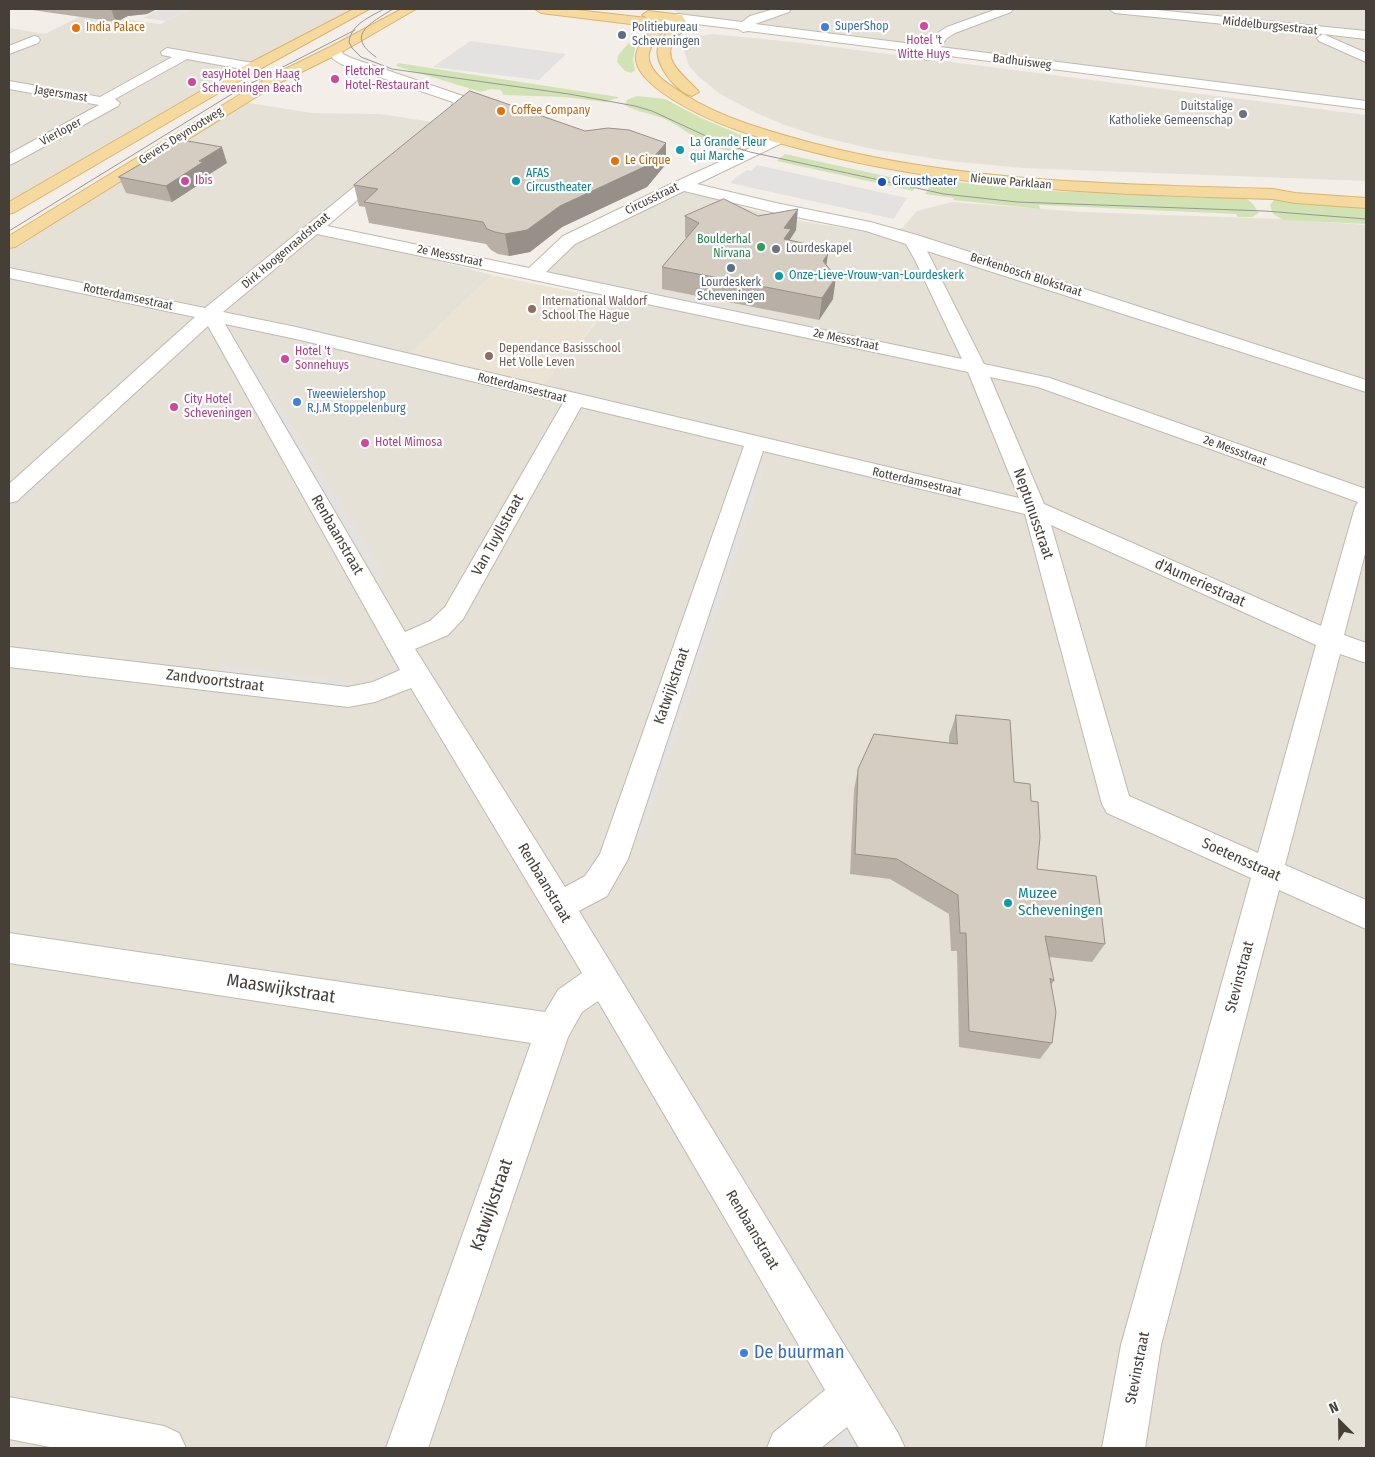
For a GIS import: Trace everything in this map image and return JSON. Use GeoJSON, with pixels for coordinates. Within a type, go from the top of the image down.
{"type":"FeatureCollection","features":[{"type":"Feature","properties":{"kind":"main road","name":"Gevers Deynootweg"},"geometry":{"type":"LineString","coordinates":[[9,209],[253,67],[364,9]]}},
{"type":"Feature","properties":{"kind":"main road","name":"Gevers Deynootweg"},"geometry":{"type":"LineString","coordinates":[[9,243],[207,119],[291,70],[335,50],[410,9]]}},
{"type":"Feature","properties":{"kind":"main road"},"geometry":{"type":"LineString","coordinates":[[542,9],[663,24]]}},
{"type":"Feature","properties":{"kind":"main road"},"geometry":{"type":"LineString","coordinates":[[602,9],[676,18]]}},
{"type":"Feature","properties":{"kind":"main road","name":"Nieuwe Parklaan"},"geometry":{"type":"LineString","coordinates":[[676,18],[663,50],[667,65],[677,79],[702,100],[739,119],[755,130]]}},
{"type":"Feature","properties":{"kind":"main road","name":"Nieuwe Parklaan"},"geometry":{"type":"LineString","coordinates":[[663,24],[643,48],[642,60],[648,72],[669,90],[703,112],[726,122],[858,160],[990,182],[1108,189],[1274,194],[1292,192],[1366,194]]}},
{"type":"Feature","properties":{"kind":"main road","name":"Nieuwe Parklaan"},"geometry":{"type":"LineString","coordinates":[[1274,194],[1295,198],[1366,203]]}},
{"type":"Feature","properties":{"kind":"street"},"geometry":{"type":"LineString","coordinates":[[741,30],[754,19],[785,9]]}},
{"type":"Feature","properties":{"kind":"street"},"geometry":{"type":"LineString","coordinates":[[927,53],[951,30],[1007,9]]}},
{"type":"Feature","properties":{"kind":"street","name":"Middelburgsestraat"},"geometry":{"type":"LineString","coordinates":[[1115,9],[1366,35]]}},
{"type":"Feature","properties":{"kind":"street"},"geometry":{"type":"LineString","coordinates":[[1266,12],[1366,58]]}},
{"type":"Feature","properties":{"kind":"street","name":"Badhuisweg"},"geometry":{"type":"LineString","coordinates":[[663,24],[676,18],[741,30],[1366,105]]}},
{"type":"Feature","properties":{"kind":"street"},"geometry":{"type":"LineString","coordinates":[[9,50],[34,40]]}},
{"type":"Feature","properties":{"kind":"street"},"geometry":{"type":"LineString","coordinates":[[335,50],[338,56],[346,61],[461,100],[458,109],[428,134]]}},
{"type":"Feature","properties":{"kind":"street"},"geometry":{"type":"LineString","coordinates":[[166,52],[253,67]]}},
{"type":"Feature","properties":{"kind":"street","name":"Badhuisweg"},"geometry":{"type":"LineString","coordinates":[[927,53],[1366,112]]}},
{"type":"Feature","properties":{"kind":"street","name":"Vierloper"},"geometry":{"type":"LineString","coordinates":[[9,160],[185,55]]}},
{"type":"Feature","properties":{"kind":"street","name":"Jagersmast"},"geometry":{"type":"LineString","coordinates":[[9,86],[108,102]]}},
{"type":"Feature","properties":{"kind":"street"},"geometry":{"type":"LineString","coordinates":[[17,138],[42,142]]}},
{"type":"Feature","properties":{"kind":"street","name":"Circusstraat"},"geometry":{"type":"LineString","coordinates":[[534,273],[570,240],[779,138]]}},
{"type":"Feature","properties":{"kind":"street","name":"Dirk Hoogenraadstraat"},"geometry":{"type":"LineString","coordinates":[[9,496],[210,314],[397,159]]}},
{"type":"Feature","properties":{"kind":"street","name":"Berkenbosch Blokstraat"},"geometry":{"type":"LineString","coordinates":[[681,185],[695,186],[776,208],[870,227],[911,239],[1366,386]]}},
{"type":"Feature","properties":{"kind":"street","name":"2e Messstraat"},"geometry":{"type":"LineString","coordinates":[[313,228],[534,273],[1042,382],[1366,497]]}},
{"type":"Feature","properties":{"kind":"street","name":"Neptunusstraat"},"geometry":{"type":"LineString","coordinates":[[911,239],[924,260],[976,368],[1035,509],[1117,804]]}},
{"type":"Feature","properties":{"kind":"street","name":"Rotterdamsestraat"},"geometry":{"type":"LineString","coordinates":[[9,273],[210,314],[1035,509]]}},
{"type":"Feature","properties":{"kind":"street","name":"Renbaanstraat"},"geometry":{"type":"LineString","coordinates":[[210,314],[416,674],[559,906],[883,1448]]}},
{"type":"Feature","properties":{"kind":"street","name":"Van Tuyllstraat"},"geometry":{"type":"LineString","coordinates":[[401,645],[440,628],[454,613],[574,401]]}},
{"type":"Feature","properties":{"kind":"street","name":"Katwijkstraat"},"geometry":{"type":"LineString","coordinates":[[559,906],[596,886],[613,859],[755,444]]}},
{"type":"Feature","properties":{"kind":"street","name":"Stevinstraat"},"geometry":{"type":"LineString","coordinates":[[1122,1448],[1141,1344],[1332,641],[1366,507]]}},
{"type":"Feature","properties":{"kind":"street","name":"d'Aumeriestraat"},"geometry":{"type":"LineString","coordinates":[[1035,509],[1332,641],[1366,654]]}},
{"type":"Feature","properties":{"kind":"street","name":"Zandvoortstraat"},"geometry":{"type":"LineString","coordinates":[[9,657],[348,698],[383,690],[416,674]]}},
{"type":"Feature","properties":{"kind":"street","name":"Soetensstraat"},"geometry":{"type":"LineString","coordinates":[[1117,804],[1366,914]]}},
{"type":"Feature","properties":{"kind":"street","name":"Maaswijkstraat"},"geometry":{"type":"LineString","coordinates":[[9,948],[553,1030]]}},
{"type":"Feature","properties":{"kind":"street","name":"Katwijkstraat"},"geometry":{"type":"LineString","coordinates":[[408,1448],[553,1030],[570,1002],[601,979]]}},
{"type":"Feature","properties":{"kind":"street"},"geometry":{"type":"LineString","coordinates":[[788,1448],[851,1396]]}},
{"type":"Feature","properties":{"kind":"street"},"geometry":{"type":"LineString","coordinates":[[9,1418],[164,1448]]}},
{"type":"Feature","properties":{"kind":"shaded area"},"geometry":{"type":"Polygon","coordinates":[[[160,9],[190,9],[167,21],[143,18],[160,9]]]}},
{"type":"Feature","properties":{"kind":"shaded area"},"geometry":{"type":"Polygon","coordinates":[[[191,9],[359,9],[167,113],[9,209],[9,28],[45,34],[85,14],[160,24],[191,9]]]}},
{"type":"Feature","properties":{"kind":"shaded area"},"geometry":{"type":"Polygon","coordinates":[[[673,9],[1366,9],[1366,101],[681,15],[673,9]]]}},
{"type":"Feature","properties":{"kind":"shaded area"},"geometry":{"type":"Polygon","coordinates":[[[713,34],[802,43],[1366,115],[1366,181],[1022,168],[950,161],[872,149],[818,136],[785,125],[756,113],[720,94],[689,66],[683,47],[686,40],[692,37],[713,34]]]}},
{"type":"Feature","properties":{"kind":"shaded area"},"geometry":{"type":"Polygon","coordinates":[[[470,41],[566,54],[539,80],[433,67],[470,41]]]}},
{"type":"Feature","properties":{"kind":"shaded area"},"geometry":{"type":"Polygon","coordinates":[[[1122,69],[1366,99],[1366,101],[1121,71],[1122,69]]]}},
{"type":"Feature","properties":{"kind":"shaded area"},"geometry":{"type":"Polygon","coordinates":[[[243,102],[312,113],[380,114],[440,123],[313,228],[492,275],[403,360],[573,351],[621,292],[534,273],[557,252],[682,192],[695,193],[752,210],[801,221],[884,235],[903,227],[917,211],[952,202],[1082,212],[1281,219],[1366,225],[1366,1448],[9,1448],[9,239],[243,102]]]}},
{"type":"Feature","properties":{"kind":"shaded area"},"geometry":{"type":"Polygon","coordinates":[[[757,165],[907,198],[894,219],[730,183],[747,170],[751,171],[757,165]]]}},
{"type":"Feature","properties":{"kind":"shaded area"},"geometry":{"type":"Polygon","coordinates":[[[492,275],[614,300],[538,392],[403,360],[492,275]]]}},
{"type":"Feature","properties":{"kind":"shaded area"},"geometry":{"type":"Polygon","coordinates":[[[646,290],[789,321],[787,324],[643,293],[646,290]]]}},
{"type":"Feature","properties":{"kind":"shaded area"},"geometry":{"type":"Polygon","coordinates":[[[286,323],[501,374],[499,377],[283,326],[286,323]]]}},
{"type":"Feature","properties":{"kind":"shaded area"},"geometry":{"type":"Polygon","coordinates":[[[252,361],[385,575],[377,578],[245,363],[252,361]]]}},
{"type":"Feature","properties":{"kind":"shaded area"},"geometry":{"type":"Polygon","coordinates":[[[756,465],[765,466],[641,837],[629,834],[756,465]]]}},
{"type":"Feature","properties":{"kind":"shaded area"},"geometry":{"type":"Polygon","coordinates":[[[221,665],[346,681],[343,687],[217,672],[221,665]]]}},
{"type":"Feature","properties":{"kind":"shaded area"},"geometry":{"type":"Polygon","coordinates":[[[844,1425],[857,1448],[841,1448],[832,1433],[844,1425]]]}},
{"type":"Feature","properties":{"kind":"green space"},"geometry":{"type":"Polygon","coordinates":[[[634,42],[636,44],[633,59],[635,70],[631,73],[625,71],[617,62],[618,55],[629,43],[634,42]]]}},
{"type":"Feature","properties":{"kind":"green space"},"geometry":{"type":"Polygon","coordinates":[[[398,63],[618,98],[605,102],[564,97],[503,95],[501,90],[491,89],[481,92],[396,66],[398,63]]]}},
{"type":"Feature","properties":{"kind":"green space"},"geometry":{"type":"Polygon","coordinates":[[[637,96],[665,99],[701,118],[743,136],[748,142],[741,149],[732,151],[720,149],[665,119],[625,105],[627,100],[637,96]]]}},
{"type":"Feature","properties":{"kind":"green space"},"geometry":{"type":"Polygon","coordinates":[[[785,154],[917,183],[913,191],[777,161],[785,154]]]}},
{"type":"Feature","properties":{"kind":"green space"},"geometry":{"type":"Polygon","coordinates":[[[934,180],[1051,191],[1247,199],[1259,213],[1252,217],[1238,217],[1236,214],[1039,205],[1040,209],[953,200],[954,198],[925,194],[934,180]]]}},
{"type":"Feature","properties":{"kind":"green space"},"geometry":{"type":"Polygon","coordinates":[[[1274,200],[1366,205],[1366,224],[1283,220],[1273,214],[1270,205],[1274,200]]]}},
{"type":"Feature","properties":{"kind":"building","name":"AFAS Circustheater"},"geometry":{"type":"Polygon","coordinates":[[[470,91],[585,131],[608,128],[629,130],[666,143],[646,166],[560,206],[527,230],[505,234],[487,229],[483,222],[364,202],[378,189],[354,185],[470,91]]]}},
{"type":"Feature","properties":{"kind":"building"},"geometry":{"type":"Polygon","coordinates":[[[182,140],[222,147],[199,161],[203,162],[166,186],[119,177],[182,140]]]}},
{"type":"Feature","properties":{"kind":"building"},"geometry":{"type":"Polygon","coordinates":[[[724,199],[758,216],[798,209],[784,228],[791,229],[784,239],[821,247],[818,252],[828,254],[823,261],[836,277],[822,298],[662,267],[699,223],[685,216],[724,199]]]}},
{"type":"Feature","properties":{"kind":"building","name":"Muzee Scheveningen"},"geometry":{"type":"Polygon","coordinates":[[[956,715],[1010,720],[1014,782],[1030,784],[1031,801],[1038,802],[1040,837],[1037,869],[1096,876],[1105,944],[1045,936],[1054,981],[1050,978],[1056,1012],[1052,1043],[969,1031],[966,933],[960,933],[958,895],[897,859],[855,854],[858,769],[874,734],[957,744],[956,715]]]}},
{"type":"Feature","properties":{"kind":"tram line"},"geometry":{"type":"LineString","coordinates":[[353,31],[367,18],[384,9]]}},
{"type":"Feature","properties":{"kind":"tram line"},"geometry":{"type":"LineString","coordinates":[[376,57],[362,42],[364,30],[393,9]]}},
{"type":"Feature","properties":{"kind":"tram line"},"geometry":{"type":"LineString","coordinates":[[9,231],[240,89],[353,31]]}},
{"type":"Feature","properties":{"kind":"tram line"},"geometry":{"type":"LineString","coordinates":[[353,31],[349,42],[361,57],[392,69],[569,94],[635,106],[652,111],[719,142],[750,152],[944,194],[1017,202],[1265,211],[1366,219]]}},
{"type":"Feature","properties":{"kind":"place","name":"Hotel 't Witte Huys"},"geometry":{"type":"Point","coordinates":[924,26]}},
{"type":"Feature","properties":{"kind":"place","name":"SuperShop"},"geometry":{"type":"Point","coordinates":[825,27]}},
{"type":"Feature","properties":{"kind":"place","name":"India Palace"},"geometry":{"type":"Point","coordinates":[76,28]}},
{"type":"Feature","properties":{"kind":"place","name":"Politiebureau Scheveningen"},"geometry":{"type":"Point","coordinates":[622,35]}},
{"type":"Feature","properties":{"kind":"place","name":"Fletcher Hotel-Restaurant"},"geometry":{"type":"Point","coordinates":[335,79]}},
{"type":"Feature","properties":{"kind":"place","name":"easyHotel Den Haag Scheveningen Beach"},"geometry":{"type":"Point","coordinates":[192,82]}},
{"type":"Feature","properties":{"kind":"place","name":"Coffee Company"},"geometry":{"type":"Point","coordinates":[501,111]}},
{"type":"Feature","properties":{"kind":"place","name":"Duitstalige Katholieke Gemeenschap"},"geometry":{"type":"Point","coordinates":[1243,114]}},
{"type":"Feature","properties":{"kind":"place","name":"La Grande Fleur qui Marche"},"geometry":{"type":"Point","coordinates":[680,150]}},
{"type":"Feature","properties":{"kind":"place","name":"Le Cirque"},"geometry":{"type":"Point","coordinates":[615,161]}},
{"type":"Feature","properties":{"kind":"place","name":"Ibis"},"geometry":{"type":"Point","coordinates":[185,181]}},
{"type":"Feature","properties":{"kind":"place","name":"AFAS Circustheater"},"geometry":{"type":"Point","coordinates":[516,181]}},
{"type":"Feature","properties":{"kind":"place","name":"Circustheater"},"geometry":{"type":"Point","coordinates":[882,182]}},
{"type":"Feature","properties":{"kind":"place","name":"Boulderhal Nirvana"},"geometry":{"type":"Point","coordinates":[761,247]}},
{"type":"Feature","properties":{"kind":"place","name":"Lourdeskapel"},"geometry":{"type":"Point","coordinates":[776,249]}},
{"type":"Feature","properties":{"kind":"place","name":"Lourdeskerk Scheveningen"},"geometry":{"type":"Point","coordinates":[731,268]}},
{"type":"Feature","properties":{"kind":"place","name":"Onze-Lieve-Vrouw-van-Lourdeskerk"},"geometry":{"type":"Point","coordinates":[779,276]}},
{"type":"Feature","properties":{"kind":"place","name":"International Waldorf School The Hague"},"geometry":{"type":"Point","coordinates":[532,309]}},
{"type":"Feature","properties":{"kind":"place","name":"Dependance Basisschool Het Volle Leven"},"geometry":{"type":"Point","coordinates":[489,356]}},
{"type":"Feature","properties":{"kind":"place","name":"Hotel 't Sonnehuys"},"geometry":{"type":"Point","coordinates":[285,359]}},
{"type":"Feature","properties":{"kind":"place","name":"Tweewielershop R.J.M Stoppelenburg"},"geometry":{"type":"Point","coordinates":[297,402]}},
{"type":"Feature","properties":{"kind":"place","name":"City Hotel Scheveningen"},"geometry":{"type":"Point","coordinates":[174,407]}},
{"type":"Feature","properties":{"kind":"place","name":"Hotel Mimosa"},"geometry":{"type":"Point","coordinates":[365,443]}},
{"type":"Feature","properties":{"kind":"place","name":"Muzee Scheveningen"},"geometry":{"type":"Point","coordinates":[1008,903]}},
{"type":"Feature","properties":{"kind":"place","name":"De buurman"},"geometry":{"type":"Point","coordinates":[744,1353]}}]}
